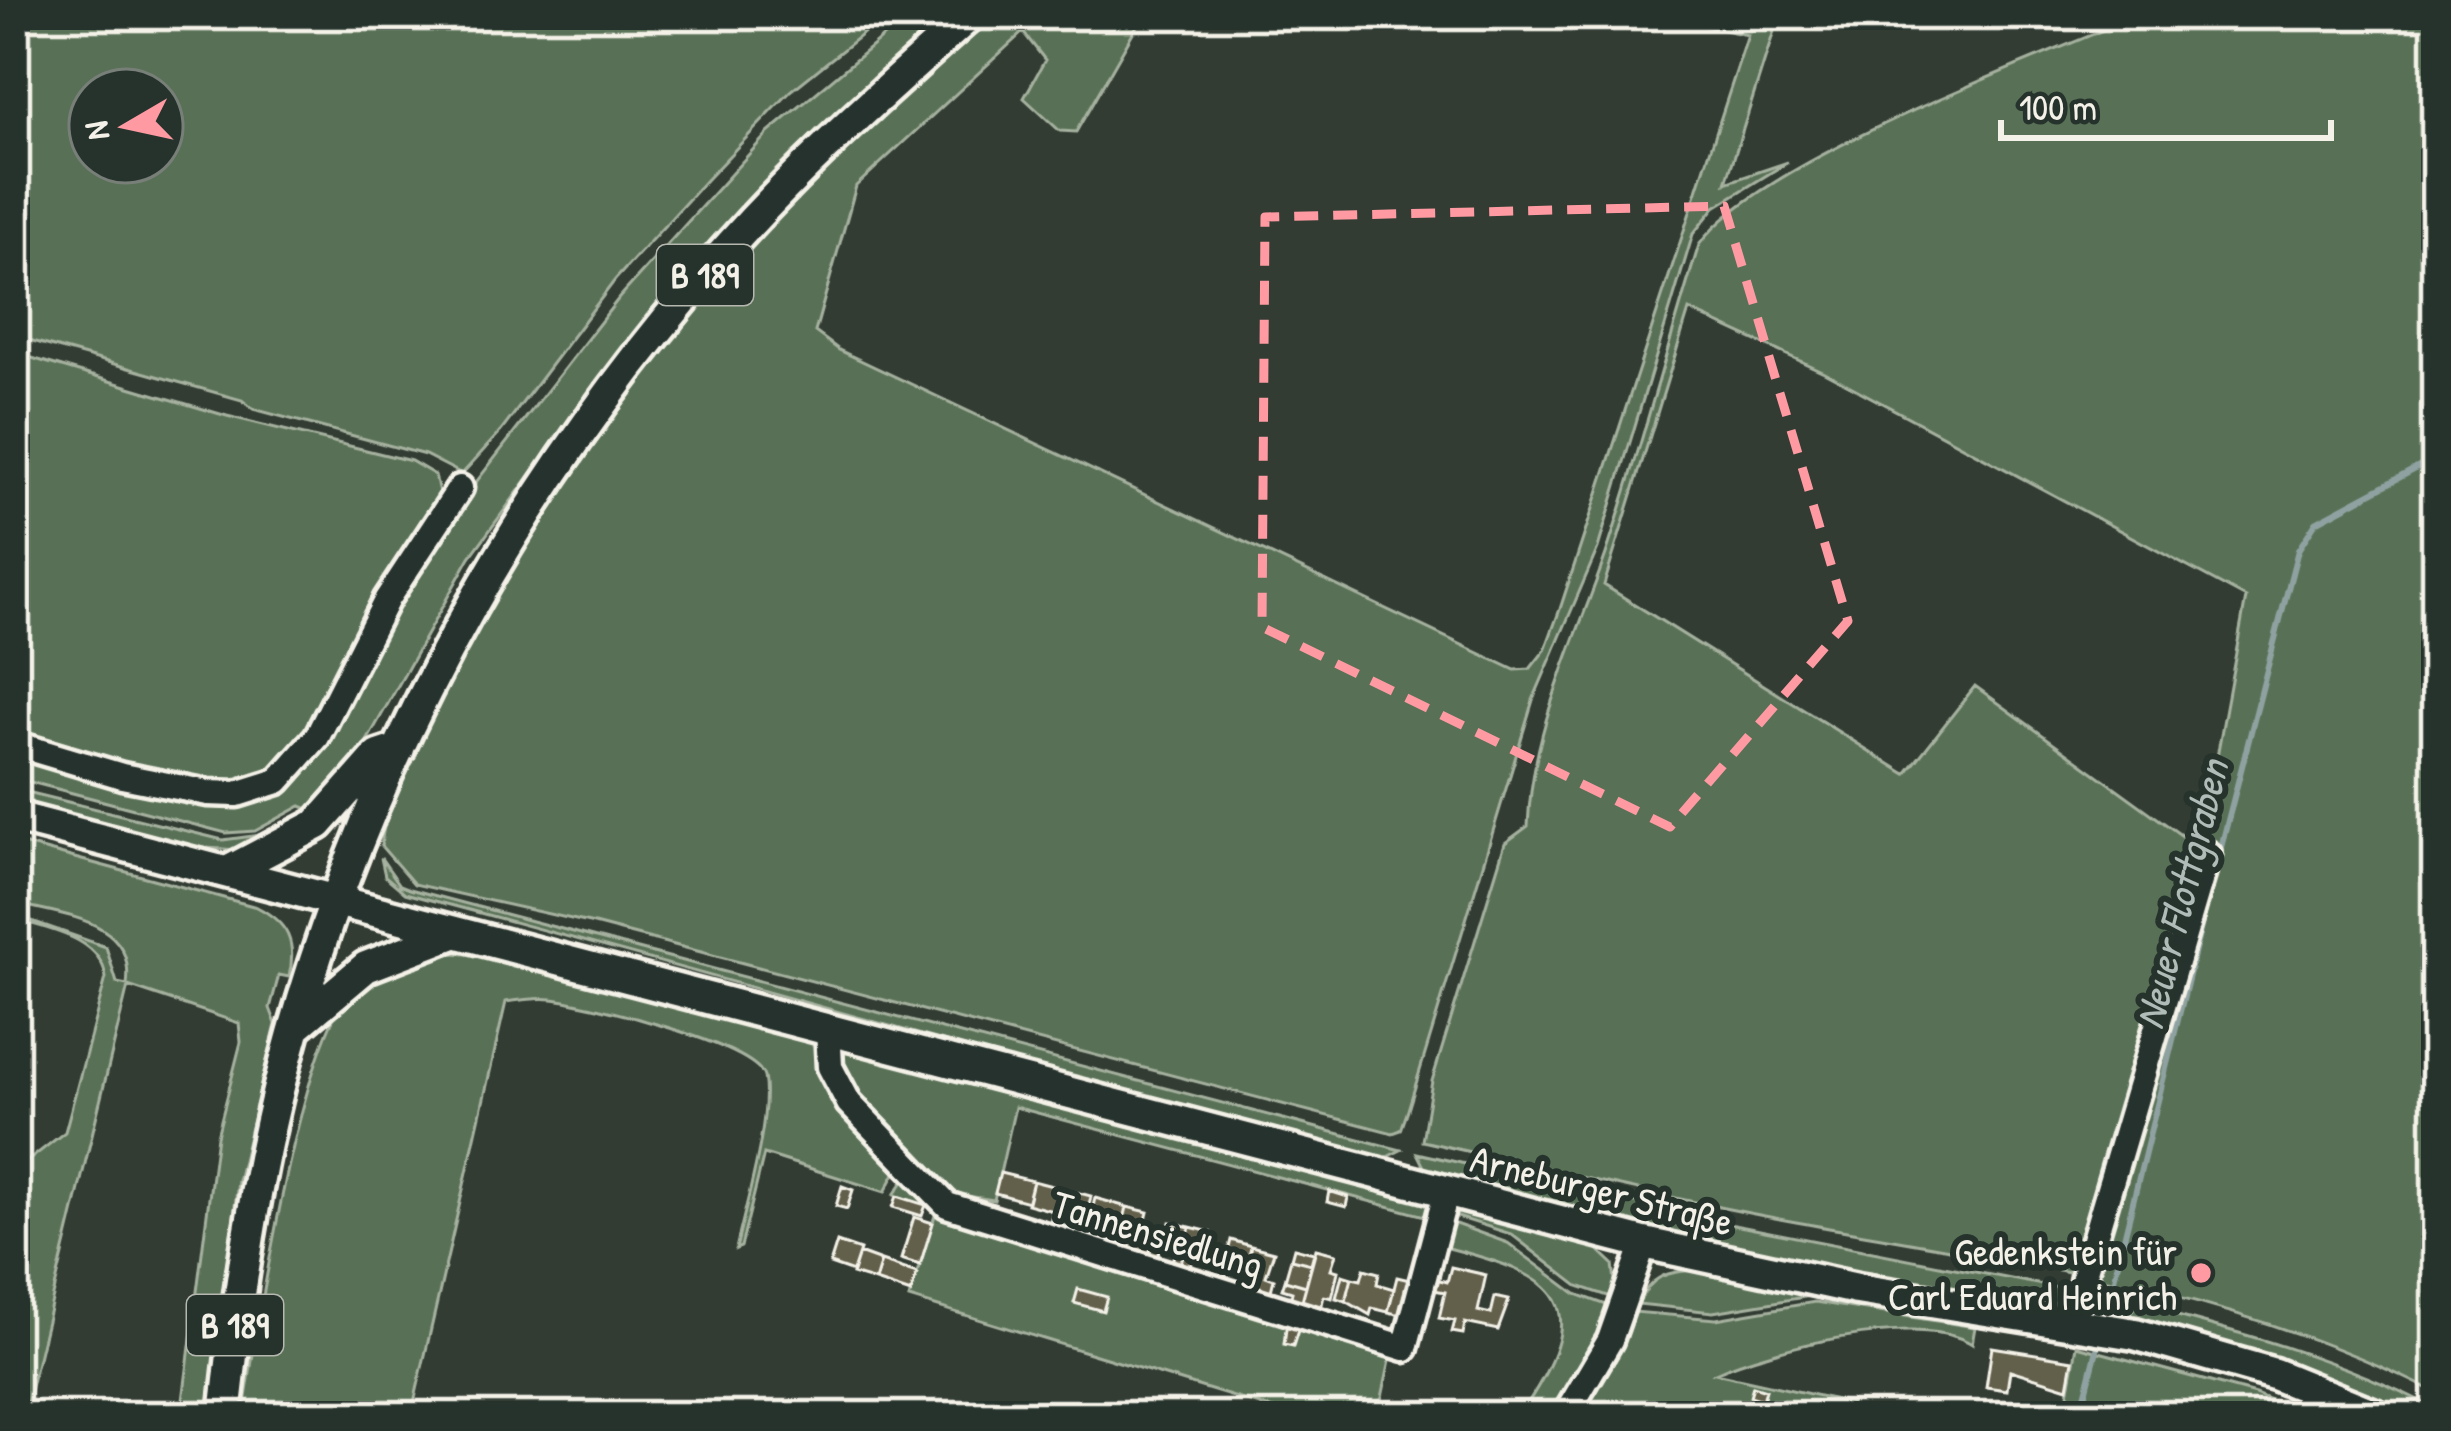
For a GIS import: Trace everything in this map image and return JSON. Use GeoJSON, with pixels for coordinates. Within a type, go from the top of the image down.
{"type":"FeatureCollection","features":[{"type":"Feature","properties":{"kind":"main road","name":"B 189"},"geometry":{"type":"LineString","coordinates":[[225,1416],[256,1190],[295,1028],[337,902],[398,749],[492,569],[589,420],[647,344],[792,181],[970,15]]}},
{"type":"Feature","properties":{"kind":"main road"},"geometry":{"type":"LineString","coordinates":[[227,872],[318,824],[378,756],[398,749]]}},
{"type":"Feature","properties":{"kind":"main road","name":"Arneburger Straße"},"geometry":{"type":"LineString","coordinates":[[15,817],[1644,1243],[1857,1289],[2135,1334],[2258,1369],[2378,1416]]}},
{"type":"Feature","properties":{"kind":"main road"},"geometry":{"type":"LineString","coordinates":[[295,1028],[366,967],[454,933]]}},
{"type":"Feature","properties":{"kind":"street"},"geometry":{"type":"LineString","coordinates":[[15,744],[122,776],[208,793],[237,794],[278,781],[316,737],[387,599],[460,488]]}},
{"type":"Feature","properties":{"kind":"street"},"geometry":{"type":"LineString","coordinates":[[2079,1322],[2086,1267],[2208,854]]}},
{"type":"Feature","properties":{"kind":"street","name":"Tannensiedlung"},"geometry":{"type":"LineString","coordinates":[[818,1026],[830,1067],[848,1103],[946,1205],[1405,1348],[1447,1190]]}},
{"type":"Feature","properties":{"kind":"street"},"geometry":{"type":"LineString","coordinates":[[1565,1416],[1610,1340],[1644,1243]]}},
{"type":"Feature","properties":{"kind":"highlighted area"},"geometry":{"type":"Polygon","coordinates":[[[1724,206],[1848,621],[1670,827],[1262,627],[1265,217],[1724,206]]]}},
{"type":"Feature","properties":{"kind":"green space"},"geometry":{"type":"Polygon","coordinates":[[[15,15],[886,15],[791,91],[707,179],[615,280],[502,430],[462,474],[425,455],[253,409],[242,400],[15,336],[15,15]]]}},
{"type":"Feature","properties":{"kind":"green space"},"geometry":{"type":"Polygon","coordinates":[[[909,15],[950,15],[697,262],[618,356],[470,557],[357,759],[316,812],[301,806],[255,831],[226,833],[15,778],[15,753],[110,780],[288,784],[313,760],[435,535],[619,298],[768,133],[909,15]]]}},
{"type":"Feature","properties":{"kind":"green space"},"geometry":{"type":"Polygon","coordinates":[[[991,15],[1143,15],[1076,132],[1060,131],[1024,98],[1045,60],[1023,32],[856,186],[815,332],[839,350],[1515,670],[1530,669],[1545,650],[1748,35],[1651,15],[1779,15],[1726,183],[1788,162],[1715,207],[1693,234],[1598,548],[1533,700],[1408,1110],[1401,1130],[1393,1133],[594,924],[414,884],[381,846],[404,774],[490,604],[611,418],[751,248],[908,90],[991,15]]]}},
{"type":"Feature","properties":{"kind":"green space"},"geometry":{"type":"Polygon","coordinates":[[[2139,15],[2436,15],[2436,1393],[2361,1358],[2204,1304],[2041,1266],[1702,1204],[1422,1141],[1432,1081],[1505,843],[1528,826],[1537,755],[1556,687],[1606,554],[1699,245],[1731,213],[1837,147],[2139,15]],[[1689,310],[1604,585],[1906,774],[1975,686],[2200,849],[2246,598],[1824,372],[1689,310]]]}},
{"type":"Feature","properties":{"kind":"green space"},"geometry":{"type":"Polygon","coordinates":[[[15,353],[227,416],[411,461],[435,475],[440,497],[357,654],[304,737],[279,767],[257,782],[232,787],[170,781],[15,736],[15,353]]]}},
{"type":"Feature","properties":{"kind":"green space"},"geometry":{"type":"Polygon","coordinates":[[[15,789],[223,840],[268,834],[241,850],[187,847],[15,803],[15,789]]]}},
{"type":"Feature","properties":{"kind":"green space"},"geometry":{"type":"Polygon","coordinates":[[[15,842],[257,907],[288,935],[289,977],[279,975],[270,1008],[276,1024],[238,1181],[210,1416],[181,1416],[217,1136],[241,1042],[239,1023],[128,986],[24,1416],[15,1416],[15,1171],[65,1132],[106,978],[102,964],[84,944],[15,919],[15,915],[106,947],[117,983],[127,985],[127,963],[120,946],[93,924],[15,903],[15,842]]]}},
{"type":"Feature","properties":{"kind":"green space"},"geometry":{"type":"Polygon","coordinates":[[[381,858],[400,885],[410,889],[1401,1150],[1379,1161],[405,893],[385,876],[381,858]]]}},
{"type":"Feature","properties":{"kind":"green space"},"geometry":{"type":"Polygon","coordinates":[[[437,952],[481,955],[812,1041],[898,1168],[885,1192],[764,1154],[741,1247],[736,1249],[764,1114],[764,1077],[754,1065],[703,1039],[598,1008],[546,998],[506,1002],[411,1416],[243,1416],[283,1190],[316,1064],[334,1018],[362,984],[437,952]]]}},
{"type":"Feature","properties":{"kind":"green space"},"geometry":{"type":"Polygon","coordinates":[[[847,1048],[1428,1199],[1433,1219],[1416,1280],[1410,1280],[1425,1216],[1015,1107],[994,1200],[946,1193],[871,1120],[836,1054],[847,1048]]]}},
{"type":"Feature","properties":{"kind":"green space"},"geometry":{"type":"Polygon","coordinates":[[[1417,1153],[1729,1224],[2068,1290],[2068,1307],[1900,1283],[1665,1235],[1427,1173],[1417,1153]]]}},
{"type":"Feature","properties":{"kind":"green space"},"geometry":{"type":"Polygon","coordinates":[[[906,1177],[926,1194],[1392,1351],[1378,1416],[1296,1416],[909,1298],[937,1209],[894,1195],[906,1177]]]}},
{"type":"Feature","properties":{"kind":"green space"},"geometry":{"type":"Polygon","coordinates":[[[1464,1209],[1591,1243],[1613,1264],[1617,1299],[1578,1286],[1511,1234],[1451,1215],[1464,1209]]]}},
{"type":"Feature","properties":{"kind":"green space"},"geometry":{"type":"Polygon","coordinates":[[[1447,1221],[1508,1243],[1576,1294],[1615,1308],[1553,1416],[1519,1416],[1557,1346],[1561,1321],[1555,1300],[1540,1283],[1516,1270],[1444,1247],[1419,1344],[1414,1342],[1447,1221]]]}},
{"type":"Feature","properties":{"kind":"green space"},"geometry":{"type":"Polygon","coordinates":[[[1698,1270],[1817,1295],[1713,1312],[1638,1304],[1662,1277],[1698,1270]]]}},
{"type":"Feature","properties":{"kind":"green space"},"geometry":{"type":"Polygon","coordinates":[[[1815,1302],[1975,1327],[1972,1344],[1948,1335],[1882,1332],[1806,1345],[1715,1373],[1851,1403],[1847,1416],[1575,1416],[1634,1312],[1716,1319],[1815,1302]]]}},
{"type":"Feature","properties":{"kind":"green space"},"geometry":{"type":"Polygon","coordinates":[[[2136,1305],[2327,1361],[2436,1409],[2436,1416],[2406,1416],[2127,1318],[2136,1305]]]}},
{"type":"Feature","properties":{"kind":"green space"},"geometry":{"type":"Polygon","coordinates":[[[2077,1346],[2255,1394],[2311,1416],[2064,1416],[2077,1346]]]}},
{"type":"Feature","properties":{"kind":"building"},"geometry":{"type":"Polygon","coordinates":[[[1000,1173],[1033,1181],[1028,1202],[995,1193],[1000,1173]]]}},
{"type":"Feature","properties":{"kind":"building"},"geometry":{"type":"Polygon","coordinates":[[[1033,1181],[1064,1189],[1056,1219],[1051,1218],[1053,1211],[1027,1204],[1033,1181]]]}},
{"type":"Feature","properties":{"kind":"building"},"geometry":{"type":"Polygon","coordinates":[[[842,1186],[853,1190],[847,1209],[836,1206],[842,1186]]]}},
{"type":"Feature","properties":{"kind":"building"},"geometry":{"type":"Polygon","coordinates":[[[1064,1189],[1091,1196],[1086,1219],[1058,1212],[1064,1189]]]}},
{"type":"Feature","properties":{"kind":"building"},"geometry":{"type":"Polygon","coordinates":[[[1329,1191],[1348,1197],[1346,1207],[1327,1202],[1329,1191]]]}},
{"type":"Feature","properties":{"kind":"building"},"geometry":{"type":"Polygon","coordinates":[[[897,1196],[926,1205],[922,1216],[893,1207],[897,1196]]]}},
{"type":"Feature","properties":{"kind":"building"},"geometry":{"type":"Polygon","coordinates":[[[1095,1198],[1127,1207],[1116,1251],[1095,1244],[1102,1217],[1091,1215],[1095,1198]]]}},
{"type":"Feature","properties":{"kind":"building"},"geometry":{"type":"Polygon","coordinates":[[[1127,1207],[1148,1212],[1141,1240],[1130,1237],[1127,1254],[1116,1251],[1127,1207]]]}},
{"type":"Feature","properties":{"kind":"building"},"geometry":{"type":"Polygon","coordinates":[[[914,1217],[933,1223],[920,1265],[901,1259],[914,1217]]]}},
{"type":"Feature","properties":{"kind":"building"},"geometry":{"type":"Polygon","coordinates":[[[1170,1222],[1190,1227],[1179,1271],[1160,1265],[1162,1259],[1172,1262],[1175,1251],[1164,1246],[1170,1222]]]}},
{"type":"Feature","properties":{"kind":"building"},"geometry":{"type":"Polygon","coordinates":[[[1190,1227],[1211,1232],[1208,1245],[1215,1247],[1207,1263],[1193,1259],[1189,1274],[1179,1271],[1190,1227]]]}},
{"type":"Feature","properties":{"kind":"building"},"geometry":{"type":"Polygon","coordinates":[[[1130,1237],[1153,1240],[1147,1262],[1127,1254],[1130,1237]]]}},
{"type":"Feature","properties":{"kind":"building"},"geometry":{"type":"Polygon","coordinates":[[[1153,1240],[1161,1242],[1156,1264],[1147,1262],[1153,1240]]]}},
{"type":"Feature","properties":{"kind":"building"},"geometry":{"type":"Polygon","coordinates":[[[1231,1240],[1251,1246],[1246,1269],[1225,1263],[1231,1240]]]}},
{"type":"Feature","properties":{"kind":"building"},"geometry":{"type":"Polygon","coordinates":[[[837,1242],[860,1250],[853,1272],[830,1264],[837,1242]]]}},
{"type":"Feature","properties":{"kind":"building"},"geometry":{"type":"Polygon","coordinates":[[[1251,1246],[1274,1252],[1266,1276],[1274,1279],[1269,1299],[1241,1290],[1251,1246]]]}},
{"type":"Feature","properties":{"kind":"building"},"geometry":{"type":"Polygon","coordinates":[[[1294,1248],[1314,1253],[1311,1264],[1291,1259],[1294,1248]]]}},
{"type":"Feature","properties":{"kind":"building"},"geometry":{"type":"Polygon","coordinates":[[[1316,1249],[1336,1254],[1331,1269],[1338,1271],[1332,1298],[1324,1296],[1320,1313],[1300,1308],[1316,1249]]]}},
{"type":"Feature","properties":{"kind":"building"},"geometry":{"type":"Polygon","coordinates":[[[859,1253],[881,1261],[875,1281],[852,1274],[859,1253]]]}},
{"type":"Feature","properties":{"kind":"building"},"geometry":{"type":"Polygon","coordinates":[[[1291,1259],[1311,1264],[1306,1286],[1285,1280],[1291,1259]]]}},
{"type":"Feature","properties":{"kind":"building"},"geometry":{"type":"Polygon","coordinates":[[[881,1261],[917,1273],[911,1293],[875,1281],[881,1261]]]}},
{"type":"Feature","properties":{"kind":"building"},"geometry":{"type":"Polygon","coordinates":[[[1451,1267],[1486,1275],[1478,1311],[1491,1314],[1495,1297],[1509,1300],[1498,1330],[1465,1323],[1463,1334],[1452,1332],[1455,1321],[1439,1318],[1445,1292],[1434,1290],[1436,1279],[1447,1282],[1451,1267]]]}},
{"type":"Feature","properties":{"kind":"building"},"geometry":{"type":"Polygon","coordinates":[[[1364,1269],[1379,1273],[1377,1284],[1394,1289],[1388,1312],[1372,1308],[1370,1315],[1346,1301],[1352,1278],[1361,1280],[1364,1269]]]}},
{"type":"Feature","properties":{"kind":"building"},"geometry":{"type":"Polygon","coordinates":[[[1342,1275],[1352,1278],[1346,1301],[1336,1298],[1342,1275]]]}},
{"type":"Feature","properties":{"kind":"building"},"geometry":{"type":"Polygon","coordinates":[[[1397,1277],[1410,1280],[1401,1315],[1388,1312],[1397,1277]]]}},
{"type":"Feature","properties":{"kind":"building"},"geometry":{"type":"Polygon","coordinates":[[[1285,1280],[1306,1286],[1300,1308],[1289,1305],[1292,1292],[1282,1289],[1285,1280]]]}},
{"type":"Feature","properties":{"kind":"building"},"geometry":{"type":"Polygon","coordinates":[[[1078,1289],[1107,1297],[1103,1311],[1074,1303],[1078,1289]]]}},
{"type":"Feature","properties":{"kind":"building"},"geometry":{"type":"Polygon","coordinates":[[[1287,1321],[1300,1324],[1293,1346],[1284,1344],[1287,1321]]]}},
{"type":"Feature","properties":{"kind":"building"},"geometry":{"type":"Polygon","coordinates":[[[1992,1347],[2073,1360],[2068,1388],[2010,1370],[2007,1390],[1986,1387],[1992,1347]]]}},
{"type":"Feature","properties":{"kind":"building"},"geometry":{"type":"Polygon","coordinates":[[[1753,1386],[1766,1390],[1763,1400],[1750,1396],[1753,1386]]]}},
{"type":"Feature","properties":{"kind":"building"},"geometry":{"type":"Polygon","coordinates":[[[1787,1404],[1803,1409],[1801,1416],[1783,1416],[1787,1404]]]}},
{"type":"Feature","properties":{"kind":"waterway","name":"Neuer Flottgraben"},"geometry":{"type":"LineString","coordinates":[[2218,859],[2298,550],[2316,522],[2436,458]]}},
{"type":"Feature","properties":{"kind":"waterway","name":"Neuer Flottgraben"},"geometry":{"type":"LineString","coordinates":[[2104,1319],[2213,878]]}},
{"type":"Feature","properties":{"kind":"waterway","name":"Neuer Flottgraben"},"geometry":{"type":"LineString","coordinates":[[2080,1416],[2100,1338]]}},
{"type":"Feature","properties":{"kind":"place","name":"Gedenkstein für Carl Eduard Heinrich"},"geometry":{"type":"Point","coordinates":[2201,1273]}}]}
